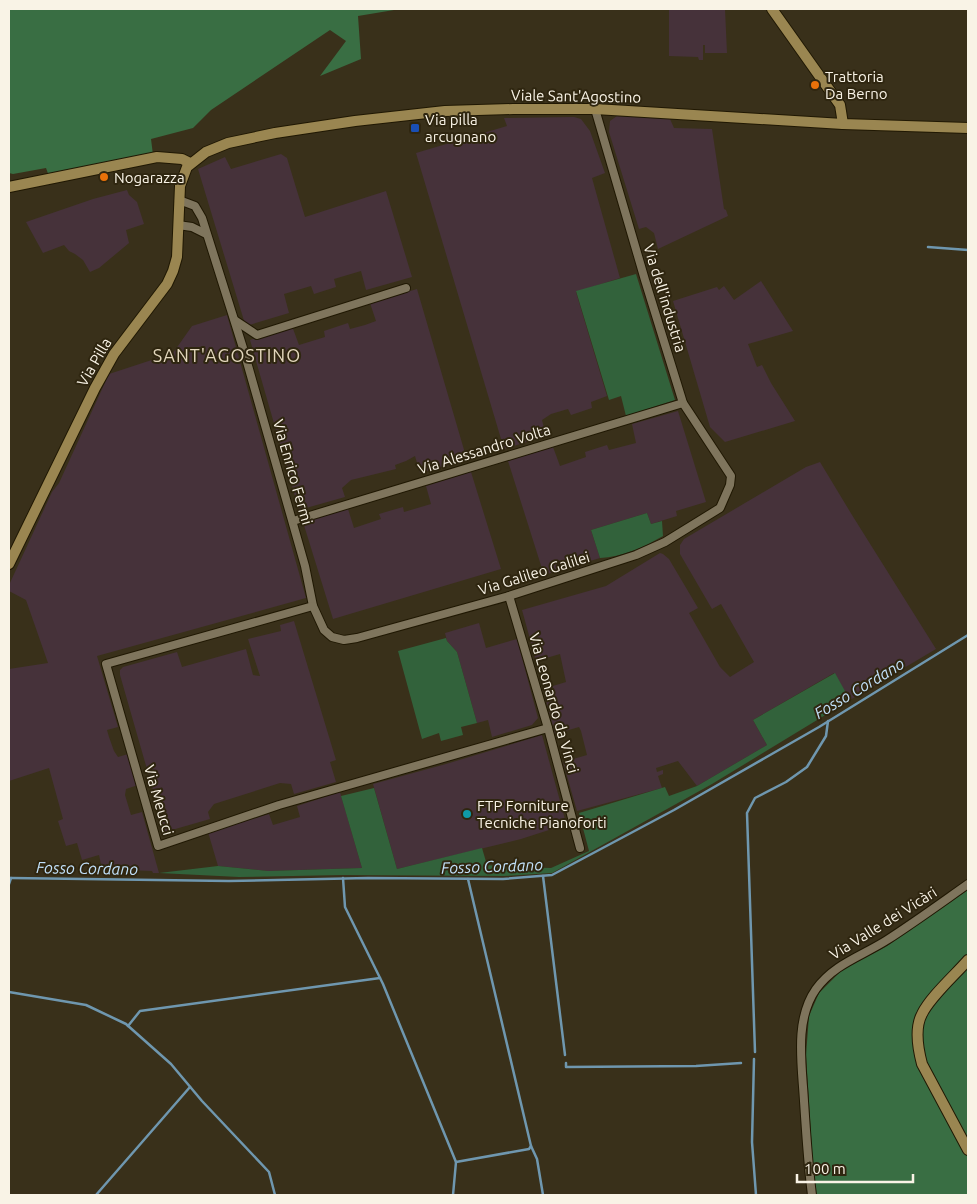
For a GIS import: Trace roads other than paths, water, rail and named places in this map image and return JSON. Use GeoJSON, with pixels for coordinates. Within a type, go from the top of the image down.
{"type":"FeatureCollection","features":[{"type":"Feature","properties":{"kind":"main road"},"geometry":{"type":"LineString","coordinates":[[772,9],[840,105],[844,124]]}},
{"type":"Feature","properties":{"kind":"main road","name":"Viale Sant'Agostino"},"geometry":{"type":"LineString","coordinates":[[184,172],[190,163],[206,152],[228,143],[274,133],[467,110],[595,109],[844,124],[968,128]]}},
{"type":"Feature","properties":{"kind":"main road"},"geometry":{"type":"LineString","coordinates":[[9,187],[157,157],[182,159],[190,163]]}},
{"type":"Feature","properties":{"kind":"main road"},"geometry":{"type":"LineString","coordinates":[[157,157],[171,163],[184,172]]}},
{"type":"Feature","properties":{"kind":"main road","name":"Via Pilla"},"geometry":{"type":"LineString","coordinates":[[9,564],[95,388],[114,354],[170,277],[177,257],[178,200],[184,172]]}},
{"type":"Feature","properties":{"kind":"main road"},"geometry":{"type":"LineString","coordinates":[[968,960],[931,1001],[922,1014],[918,1036],[922,1064],[968,1150]]}},
{"type":"Feature","properties":{"kind":"street","name":"Via dell'industria"},"geometry":{"type":"LineString","coordinates":[[595,109],[683,403],[731,476],[730,485]]}},
{"type":"Feature","properties":{"kind":"street"},"geometry":{"type":"LineString","coordinates":[[178,200],[185,201],[198,209]]}},
{"type":"Feature","properties":{"kind":"street"},"geometry":{"type":"LineString","coordinates":[[178,212],[198,209]]}},
{"type":"Feature","properties":{"kind":"street","name":"Via Enrico Fermi"},"geometry":{"type":"LineString","coordinates":[[198,209],[236,321],[293,521],[313,606],[324,630]]}},
{"type":"Feature","properties":{"kind":"street"},"geometry":{"type":"LineString","coordinates":[[178,225],[192,227],[206,234]]}},
{"type":"Feature","properties":{"kind":"street"},"geometry":{"type":"LineString","coordinates":[[236,321],[257,335],[406,288]]}},
{"type":"Feature","properties":{"kind":"street","name":"Via Alessandro Volta"},"geometry":{"type":"LineString","coordinates":[[293,521],[683,403]]}},
{"type":"Feature","properties":{"kind":"street","name":"Via Galileo Galilei"},"geometry":{"type":"LineString","coordinates":[[324,630],[332,637],[344,640],[357,638],[508,596],[636,555],[665,542],[720,508],[730,485]]}},
{"type":"Feature","properties":{"kind":"street","name":"Via Leonardo da Vinci"},"geometry":{"type":"LineString","coordinates":[[508,596],[548,728],[580,848]]}},
{"type":"Feature","properties":{"kind":"street","name":"Via Meucci"},"geometry":{"type":"LineString","coordinates":[[313,606],[106,664],[158,846],[279,804],[548,728]]}},
{"type":"Feature","properties":{"kind":"street","name":"Via Valle dei Vicàri"},"geometry":{"type":"LineString","coordinates":[[812,1195],[807,1151],[801,1055],[804,1015],[813,995],[822,982],[839,966],[884,942],[968,884]]}},
{"type":"Feature","properties":{"kind":"waterway"},"geometry":{"type":"LineString","coordinates":[[928,247],[968,250]]}},
{"type":"Feature","properties":{"kind":"waterway","name":"Fosso Cordano"},"geometry":{"type":"LineString","coordinates":[[11,878],[229,881],[368,878],[503,879],[552,875],[674,810],[819,727],[968,635]]}},
{"type":"Feature","properties":{"kind":"waterway"},"geometry":{"type":"LineString","coordinates":[[755,1052],[747,813],[755,798],[786,782],[807,767],[826,736],[828,721]]}},
{"type":"Feature","properties":{"kind":"waterway"},"geometry":{"type":"LineString","coordinates":[[543,876],[565,1055]]}},
{"type":"Feature","properties":{"kind":"waterway","name":"Fosso Cordano"},"geometry":{"type":"LineString","coordinates":[[9,878],[11,878],[9,884]]}},
{"type":"Feature","properties":{"kind":"waterway"},"geometry":{"type":"LineString","coordinates":[[343,878],[345,907],[383,984],[456,1162],[453,1195]]}},
{"type":"Feature","properties":{"kind":"waterway"},"geometry":{"type":"LineString","coordinates":[[468,879],[531,1146],[537,1159],[543,1195]]}},
{"type":"Feature","properties":{"kind":"waterway"},"geometry":{"type":"LineString","coordinates":[[128,1026],[140,1011],[380,978]]}},
{"type":"Feature","properties":{"kind":"waterway"},"geometry":{"type":"LineString","coordinates":[[9,992],[86,1005],[126,1024],[171,1064],[202,1101],[269,1172],[275,1195]]}},
{"type":"Feature","properties":{"kind":"waterway"},"geometry":{"type":"LineString","coordinates":[[754,1059],[752,1142],[756,1195]]}},
{"type":"Feature","properties":{"kind":"waterway"},"geometry":{"type":"LineString","coordinates":[[566,1063],[566,1067],[696,1066],[741,1063]]}},
{"type":"Feature","properties":{"kind":"waterway"},"geometry":{"type":"LineString","coordinates":[[96,1195],[190,1087]]}},
{"type":"Feature","properties":{"kind":"waterway"},"geometry":{"type":"LineString","coordinates":[[456,1162],[529,1149],[531,1146]]}},
{"type":"Feature","properties":{"kind":"place","name":"Trattoria Da Berno"},"geometry":{"type":"Point","coordinates":[815,85]}},
{"type":"Feature","properties":{"kind":"place","name":"Via pilla arcugnano"},"geometry":{"type":"Point","coordinates":[415,128]}},
{"type":"Feature","properties":{"kind":"place","name":"Nogarazza"},"geometry":{"type":"Point","coordinates":[104,177]}},
{"type":"Feature","properties":{"kind":"place","name":"FTP Forniture Tecniche Pianoforti"},"geometry":{"type":"Point","coordinates":[467,814]}},
{"type":"Feature","properties":{"kind":"district","name":"SANT'AGOSTINO"},"geometry":{"type":"Point","coordinates":[227,355]}}]}
